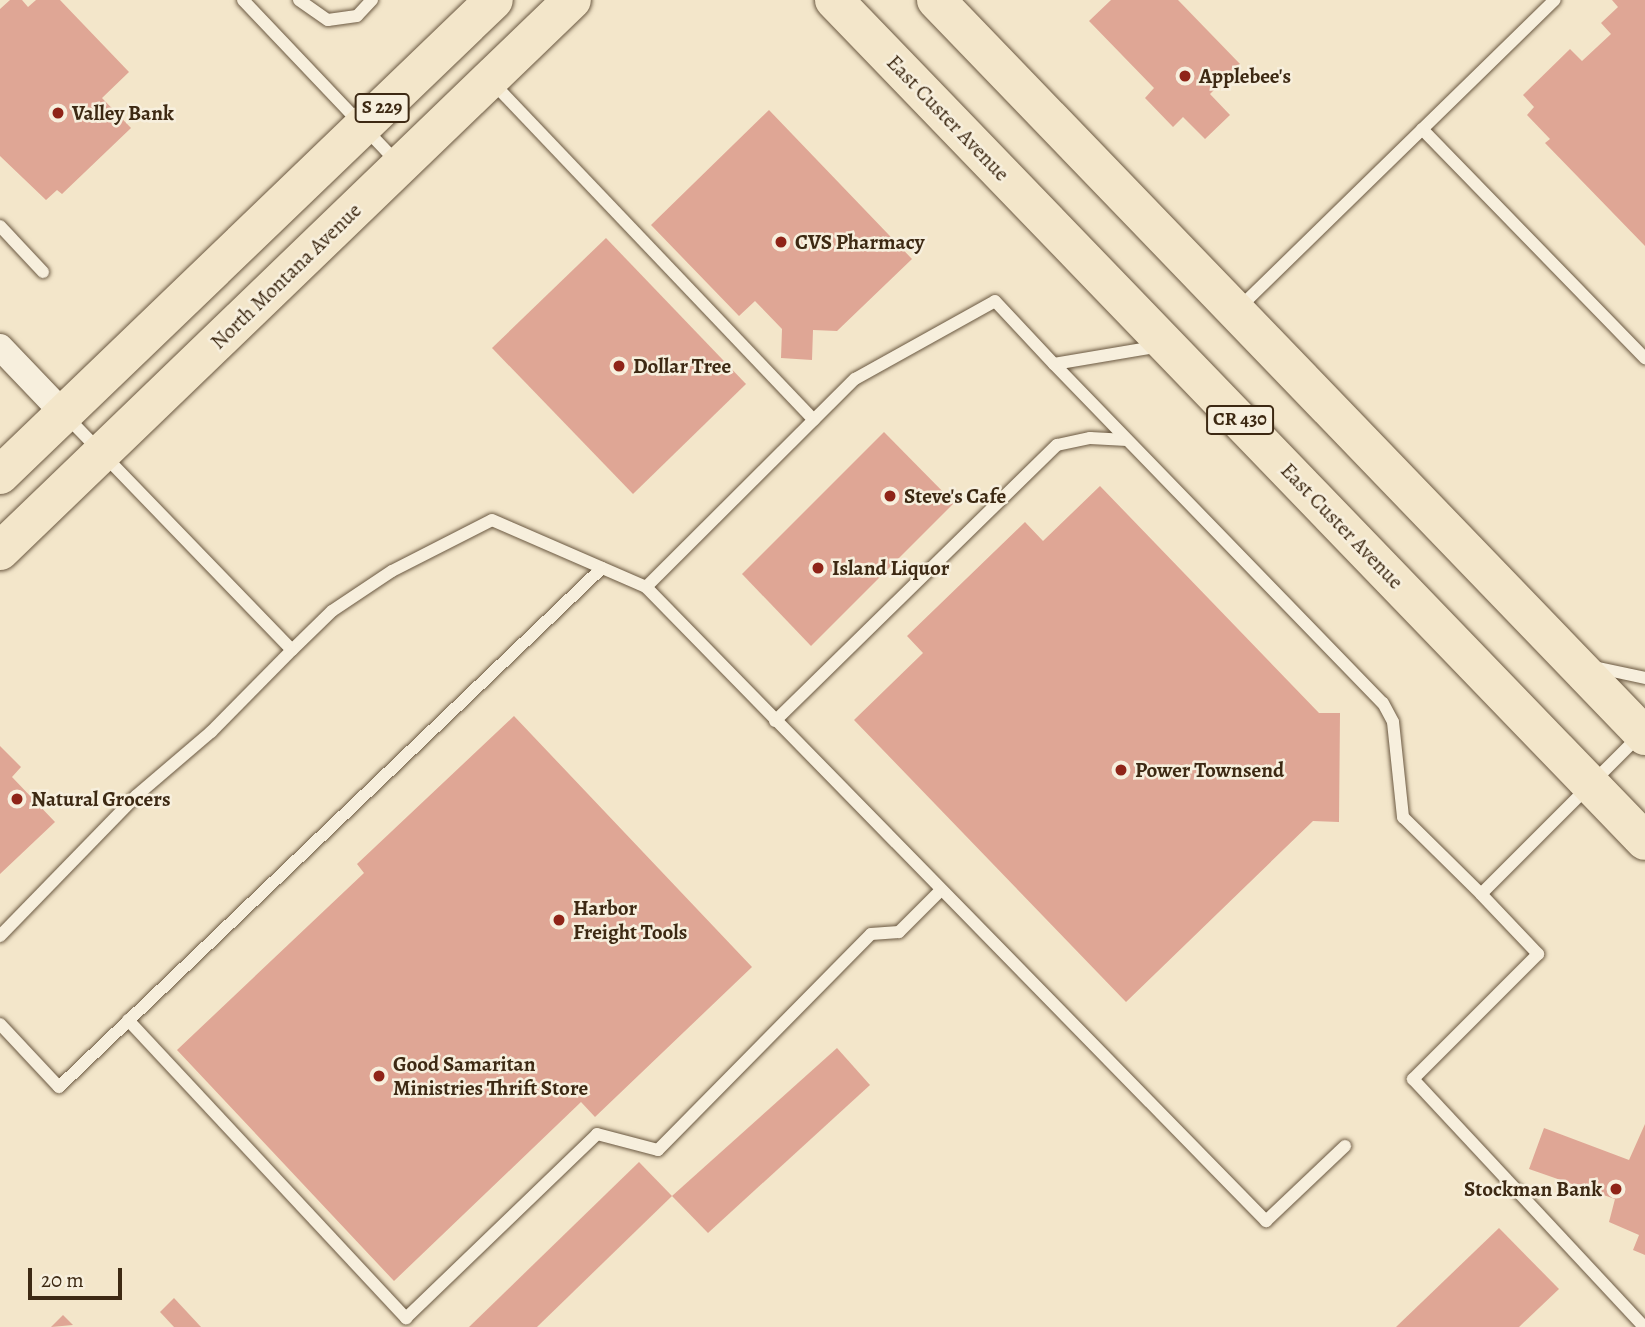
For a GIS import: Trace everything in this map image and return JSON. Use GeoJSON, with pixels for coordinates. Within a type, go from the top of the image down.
{"type":"FeatureCollection","features":[{"type":"Feature","properties":{"kind":"main road","name":"S 229"},"geometry":{"type":"LineString","coordinates":[[0,475],[494,0]]}},
{"type":"Feature","properties":{"kind":"main road","name":"North Montana Avenue"},"geometry":{"type":"LineString","coordinates":[[0,551],[572,0]]}},
{"type":"Feature","properties":{"kind":"main road","name":"East Custer Avenue"},"geometry":{"type":"LineString","coordinates":[[834,0],[1645,841]]}},
{"type":"Feature","properties":{"kind":"main road"},"geometry":{"type":"LineString","coordinates":[[936,0],[1644,735]]}},
{"type":"Feature","properties":{"kind":"street"},"geometry":{"type":"LineString","coordinates":[[0,347],[64,414]]}},
{"type":"Feature","properties":{"kind":"lane"},"geometry":{"type":"LineString","coordinates":[[243,0],[400,165]]}},
{"type":"Feature","properties":{"kind":"lane"},"geometry":{"type":"LineString","coordinates":[[299,0],[328,20],[357,16],[372,0]]}},
{"type":"Feature","properties":{"kind":"lane"},"geometry":{"type":"LineString","coordinates":[[1236,311],[1555,0]]}},
{"type":"Feature","properties":{"kind":"lane"},"geometry":{"type":"LineString","coordinates":[[489,79],[814,420]]}},
{"type":"Feature","properties":{"kind":"lane"},"geometry":{"type":"LineString","coordinates":[[1422,129],[1645,358]]}},
{"type":"Feature","properties":{"kind":"lane"},"geometry":{"type":"LineString","coordinates":[[0,226],[43,272]]}},
{"type":"Feature","properties":{"kind":"lane"},"geometry":{"type":"LineString","coordinates":[[646,587],[855,379],[995,301],[1383,703],[1393,722],[1403,817],[1538,954],[1413,1079],[1644,1327]]}},
{"type":"Feature","properties":{"kind":"lane"},"geometry":{"type":"LineString","coordinates":[[1054,365],[1167,345]]}},
{"type":"Feature","properties":{"kind":"lane"},"geometry":{"type":"LineString","coordinates":[[64,414],[292,650]]}},
{"type":"Feature","properties":{"kind":"lane"},"geometry":{"type":"LineString","coordinates":[[775,721],[1057,445],[1090,438],[1127,440]]}},
{"type":"Feature","properties":{"kind":"lane"},"geometry":{"type":"LineString","coordinates":[[0,936],[136,796],[211,732],[332,611],[372,584],[492,520],[646,587],[940,891],[1266,1221],[1345,1146]]}},
{"type":"Feature","properties":{"kind":"lane"},"geometry":{"type":"LineString","coordinates":[[0,1024],[59,1087],[601,568]]}},
{"type":"Feature","properties":{"kind":"lane"},"geometry":{"type":"LineString","coordinates":[[1572,661],[1645,678]]}},
{"type":"Feature","properties":{"kind":"lane"},"geometry":{"type":"LineString","coordinates":[[1481,894],[1644,735]]}},
{"type":"Feature","properties":{"kind":"lane"},"geometry":{"type":"LineString","coordinates":[[128,1020],[407,1318],[597,1134],[658,1150],[871,934],[899,932],[940,891]]}},
{"type":"Feature","properties":{"kind":"building","name":"Valley Bank"},"geometry":{"type":"Polygon","coordinates":[[[10,0],[22,0],[28,7],[36,0],[60,0],[129,72],[102,98],[131,128],[62,194],[57,190],[46,200],[0,156],[0,9],[10,0]]]}},
{"type":"Feature","properties":{"kind":"building","name":"Applebee's"},"geometry":{"type":"Polygon","coordinates":[[[1111,0],[1178,0],[1240,64],[1210,94],[1230,115],[1205,139],[1183,117],[1173,127],[1145,98],[1154,88],[1089,21],[1111,0]]]}},
{"type":"Feature","properties":{"kind":"building"},"geometry":{"type":"Polygon","coordinates":[[[1612,0],[1645,0],[1645,246],[1545,143],[1550,139],[1527,115],[1534,107],[1523,95],[1570,49],[1582,61],[1611,34],[1601,23],[1618,7],[1612,0]]]}},
{"type":"Feature","properties":{"kind":"building","name":"CVS Pharmacy"},"geometry":{"type":"Polygon","coordinates":[[[769,110],[912,259],[837,331],[813,330],[812,360],[781,358],[782,329],[755,301],[739,316],[651,225],[769,110]]]}},
{"type":"Feature","properties":{"kind":"building","name":"Dollar Tree"},"geometry":{"type":"Polygon","coordinates":[[[606,238],[746,384],[633,494],[492,348],[606,238]]]}},
{"type":"Feature","properties":{"kind":"building"},"geometry":{"type":"Polygon","coordinates":[[[884,432],[954,503],[811,646],[742,574],[884,432]]]}},
{"type":"Feature","properties":{"kind":"building","name":"Power Townsend"},"geometry":{"type":"Polygon","coordinates":[[[1100,486],[1319,713],[1340,713],[1339,822],[1313,821],[1126,1002],[854,720],[923,653],[907,636],[1025,522],[1043,541],[1100,486]]]}},
{"type":"Feature","properties":{"kind":"building"},"geometry":{"type":"Polygon","coordinates":[[[514,716],[752,967],[595,1117],[581,1102],[394,1281],[177,1050],[364,873],[357,864],[514,716]]]}},
{"type":"Feature","properties":{"kind":"building","name":"Natural Grocers"},"geometry":{"type":"Polygon","coordinates":[[[0,746],[21,767],[12,777],[55,822],[0,874],[0,746]]]}},
{"type":"Feature","properties":{"kind":"building"},"geometry":{"type":"Polygon","coordinates":[[[837,1048],[870,1085],[708,1233],[672,1196],[837,1048]]]}},
{"type":"Feature","properties":{"kind":"building","name":"Stockman Bank"},"geometry":{"type":"Polygon","coordinates":[[[1645,1124],[1645,1255],[1633,1250],[1639,1235],[1609,1222],[1615,1199],[1529,1169],[1544,1128],[1629,1160],[1645,1124]]]}},
{"type":"Feature","properties":{"kind":"building"},"geometry":{"type":"Polygon","coordinates":[[[639,1162],[672,1196],[537,1327],[469,1327],[639,1162]]]}},
{"type":"Feature","properties":{"kind":"building"},"geometry":{"type":"Polygon","coordinates":[[[1499,1228],[1559,1289],[1519,1327],[1396,1327],[1499,1228]]]}},
{"type":"Feature","properties":{"kind":"building"},"geometry":{"type":"Polygon","coordinates":[[[174,1298],[201,1327],[174,1327],[160,1312],[174,1298]]]}},
{"type":"Feature","properties":{"kind":"building"},"geometry":{"type":"Polygon","coordinates":[[[63,1315],[73,1325],[51,1327],[63,1315]]]}},
{"type":"Feature","properties":{"kind":"place","name":"Applebee's"},"geometry":{"type":"Point","coordinates":[1185,76]}},
{"type":"Feature","properties":{"kind":"place","name":"Valley Bank"},"geometry":{"type":"Point","coordinates":[58,113]}},
{"type":"Feature","properties":{"kind":"place","name":"CVS Pharmacy"},"geometry":{"type":"Point","coordinates":[781,242]}},
{"type":"Feature","properties":{"kind":"place","name":"Dollar Tree"},"geometry":{"type":"Point","coordinates":[619,366]}},
{"type":"Feature","properties":{"kind":"place","name":"Steve's Cafe"},"geometry":{"type":"Point","coordinates":[890,496]}},
{"type":"Feature","properties":{"kind":"place","name":"Island Liquor"},"geometry":{"type":"Point","coordinates":[818,568]}},
{"type":"Feature","properties":{"kind":"place","name":"Power Townsend"},"geometry":{"type":"Point","coordinates":[1121,770]}},
{"type":"Feature","properties":{"kind":"place","name":"Natural Grocers"},"geometry":{"type":"Point","coordinates":[17,799]}},
{"type":"Feature","properties":{"kind":"place","name":"Harbor Freight Tools"},"geometry":{"type":"Point","coordinates":[559,920]}},
{"type":"Feature","properties":{"kind":"place","name":"Good Samaritan Ministries Thrift Store"},"geometry":{"type":"Point","coordinates":[379,1076]}},
{"type":"Feature","properties":{"kind":"place","name":"Stockman Bank"},"geometry":{"type":"Point","coordinates":[1616,1189]}}]}
